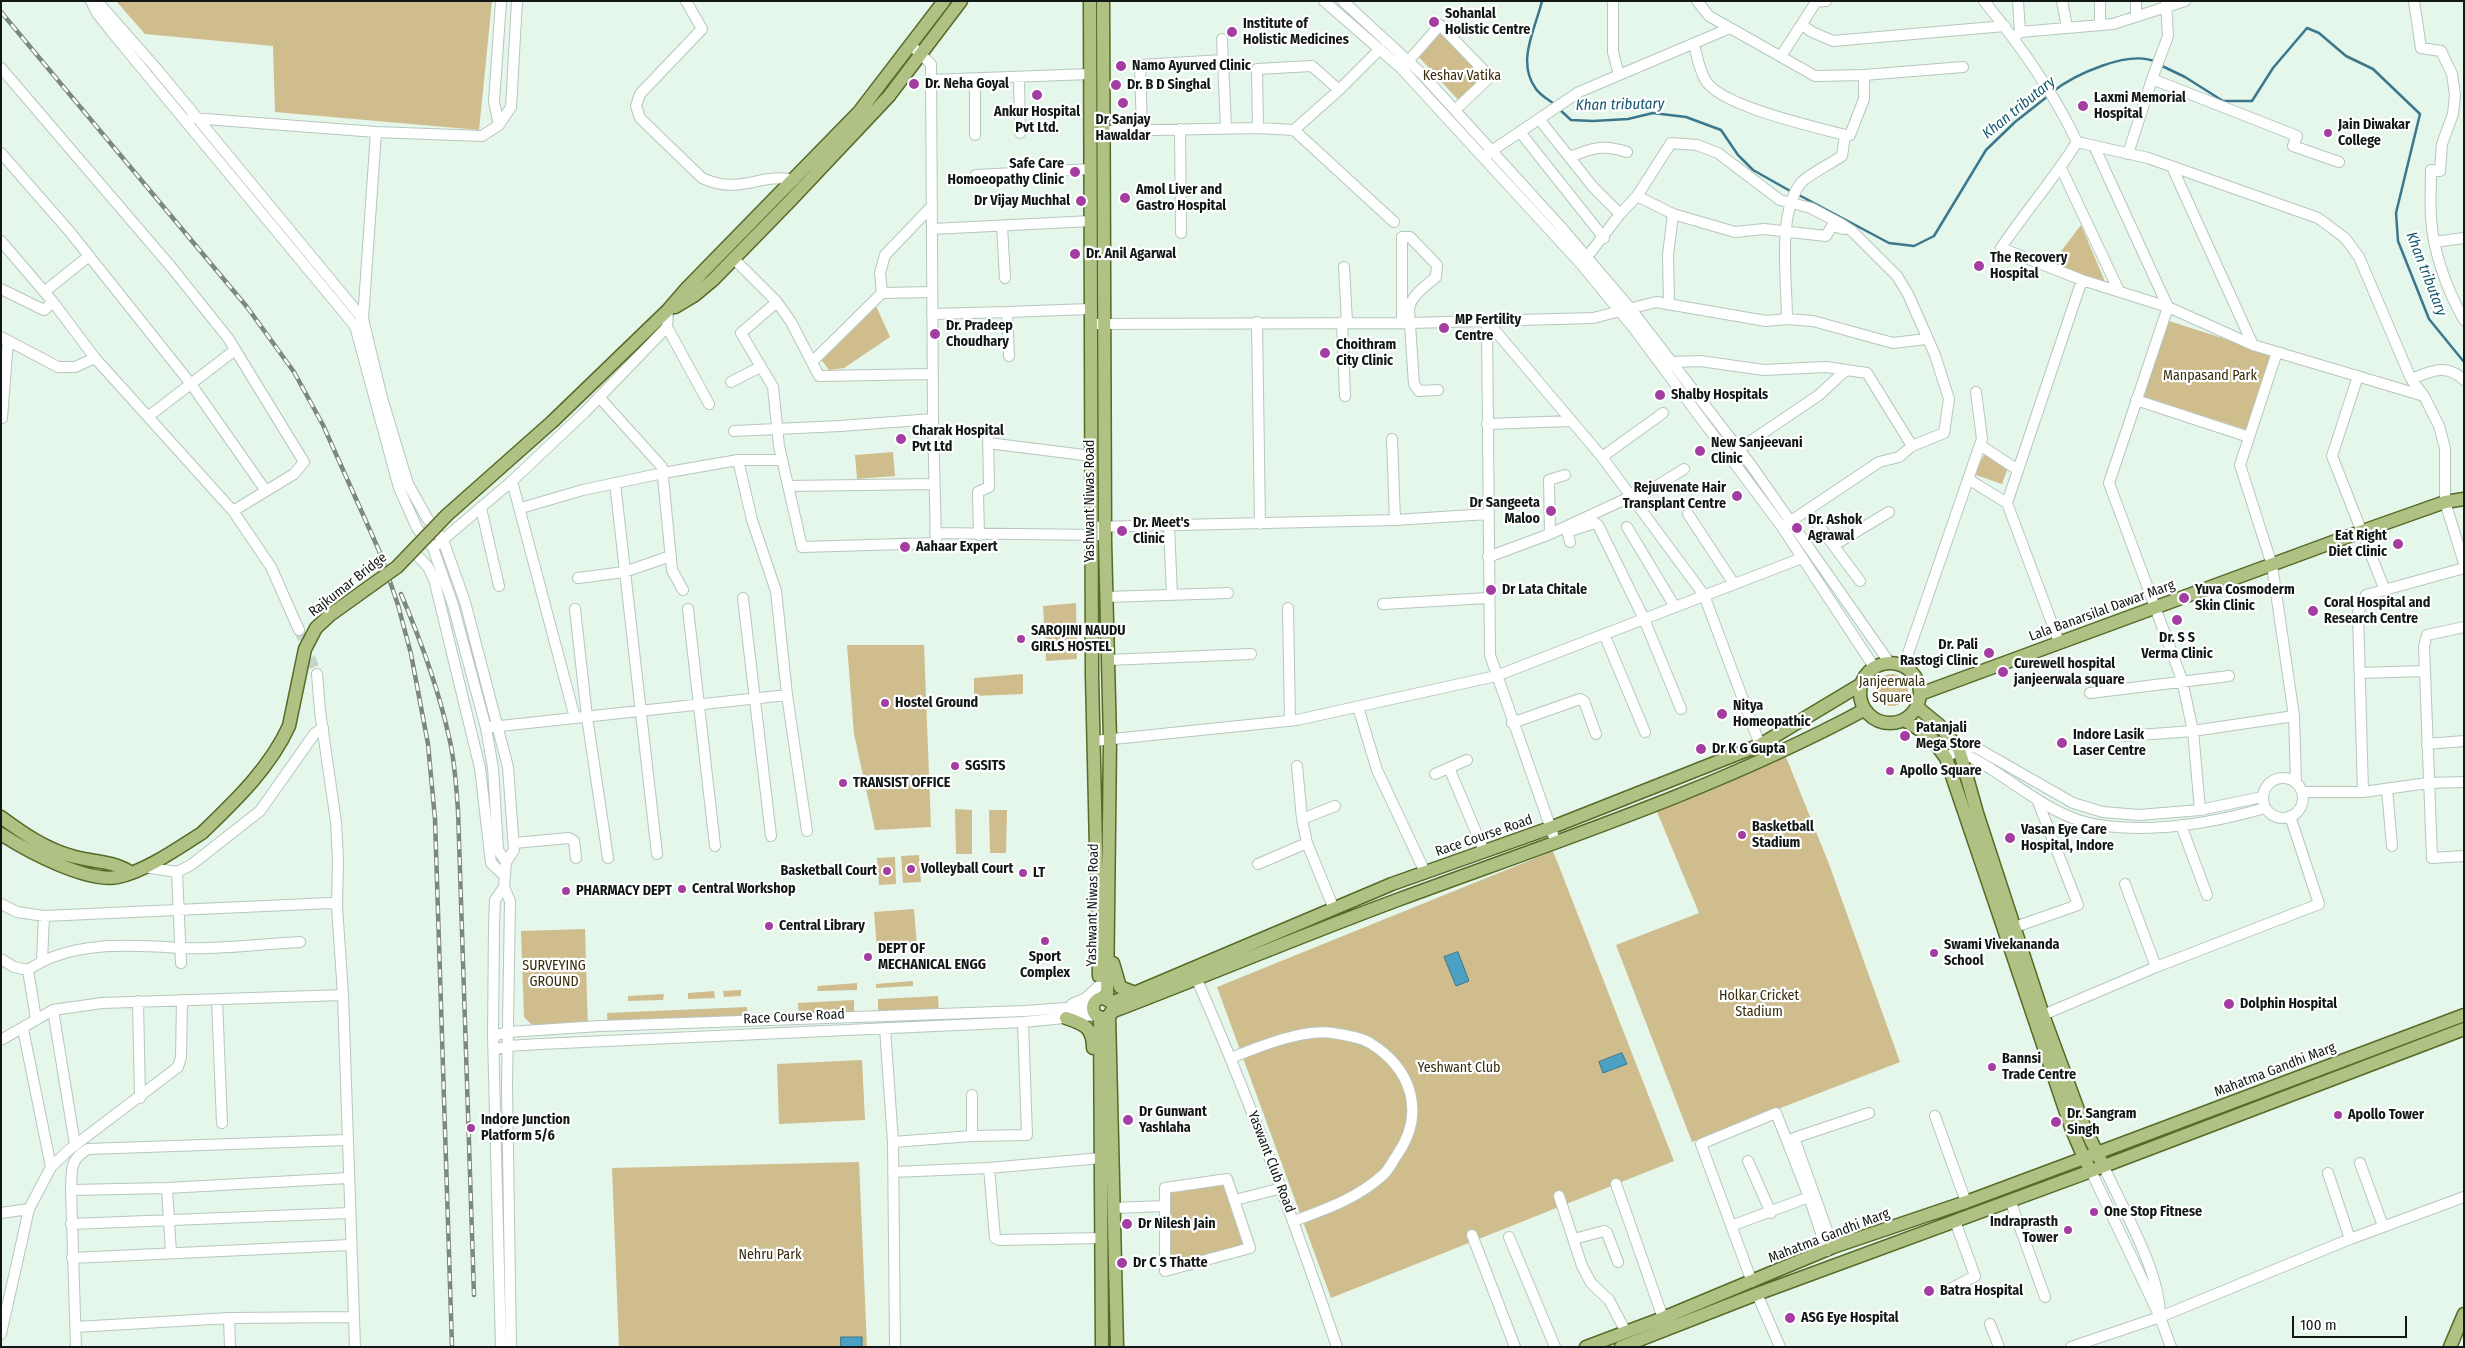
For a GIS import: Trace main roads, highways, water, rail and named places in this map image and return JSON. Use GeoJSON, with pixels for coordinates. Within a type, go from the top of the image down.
{"type":"FeatureCollection","features":[{"type":"Feature","properties":{"kind":"main road"},"geometry":{"type":"LineString","coordinates":[[668,310],[695,295],[734,259],[859,112],[944,1]]}},
{"type":"Feature","properties":{"kind":"main road"},"geometry":{"type":"LineString","coordinates":[[668,310],[687,288],[889,96],[961,1]]}},
{"type":"Feature","properties":{"kind":"main road","name":"Yashwant Niwas Road"},"geometry":{"type":"LineString","coordinates":[[1090,1],[1092,456],[1106,597],[1110,740],[1108,958],[1100,1062],[1102,1347]]}},
{"type":"Feature","properties":{"kind":"main road","name":"Yashwant Niwas Road"},"geometry":{"type":"LineString","coordinates":[[1101,2],[1104,131],[1104,324],[1094,741],[1099,986],[1110,1036],[1117,1347]]}},
{"type":"Feature","properties":{"kind":"main road","name":"Rajkumar Bridge"},"geometry":{"type":"LineString","coordinates":[[1,834],[40,857],[77,871],[118,877],[144,867],[202,833],[264,766],[284,737],[289,726],[305,649],[316,628],[330,615],[397,567],[414,552],[451,511],[553,421],[668,310]]}},
{"type":"Feature","properties":{"kind":"main road","name":"Lala Banarsilal Dawar Marg"},"geometry":{"type":"LineString","coordinates":[[1920,694],[2363,531],[2445,502],[2464,499]]}},
{"type":"Feature","properties":{"kind":"main road"},"geometry":{"type":"LineString","coordinates":[[1888,662],[1904,666],[1916,677],[1920,694],[1916,707],[1904,720],[1887,723],[1870,716],[1864,710],[1859,693],[1863,678],[1874,666],[1888,662]]}},
{"type":"Feature","properties":{"kind":"main road","name":"Race Course Road"},"geometry":{"type":"LineString","coordinates":[[1138,997],[1334,909],[1425,872],[1550,828],[1760,745],[1860,685]]}},
{"type":"Feature","properties":{"kind":"main road"},"geometry":{"type":"LineString","coordinates":[[1916,707],[1939,725],[1959,749],[1977,814],[2043,1015],[2084,1126],[2103,1165]]}},
{"type":"Feature","properties":{"kind":"main road","name":"Race Course Road"},"geometry":{"type":"LineString","coordinates":[[1103,1008],[1197,980],[1399,900],[1556,842],[1767,760],[1864,710]]}},
{"type":"Feature","properties":{"kind":"main road"},"geometry":{"type":"LineString","coordinates":[[1904,720],[1930,736],[1946,758],[2069,1121],[2091,1171]]}},
{"type":"Feature","properties":{"kind":"main road"},"geometry":{"type":"LineString","coordinates":[[1,817],[43,845],[74,857],[118,864],[130,872]]}},
{"type":"Feature","properties":{"kind":"main road"},"geometry":{"type":"LineString","coordinates":[[1108,958],[1113,964],[1120,987],[1138,997],[1134,1010],[1122,1016],[1110,1036]]}},
{"type":"Feature","properties":{"kind":"main road"},"geometry":{"type":"LineString","coordinates":[[1063,1013],[1090,1030],[1093,1037],[1094,1056],[1100,1062]]}},
{"type":"Feature","properties":{"kind":"main road","name":"Mahatma Gandhi Marg"},"geometry":{"type":"LineString","coordinates":[[1586,1347],[1663,1318],[1830,1249],[1966,1202],[2464,1015]]}},
{"type":"Feature","properties":{"kind":"main road","name":"Mahatma Gandhi Marg"},"geometry":{"type":"LineString","coordinates":[[1621,1347],[1757,1294],[2091,1171],[2464,1029]]}},
{"type":"Feature","properties":{"kind":"main road"},"geometry":{"type":"LineString","coordinates":[[2450,1347],[2464,1314]]}},
{"type":"Feature","properties":{"kind":"water"},"geometry":{"type":"Polygon","coordinates":[[[1458,952],[1469,981],[1456,986],[1444,957],[1458,952]]]}},
{"type":"Feature","properties":{"kind":"water"},"geometry":{"type":"Polygon","coordinates":[[[1622,1053],[1627,1064],[1603,1073],[1599,1062],[1622,1053]]]}},
{"type":"Feature","properties":{"kind":"water"},"geometry":{"type":"Polygon","coordinates":[[[841,1337],[862,1337],[862,1347],[841,1347],[841,1337]]]}},
{"type":"Feature","properties":{"kind":"waterway","name":"Khan tributary"},"geometry":{"type":"LineString","coordinates":[[1542,1],[1529,46],[1528,68],[1530,79],[1536,89],[1554,104]]}},
{"type":"Feature","properties":{"kind":"waterway","name":"Khan tributary"},"geometry":{"type":"LineString","coordinates":[[2160,65],[2185,77],[2223,101],[2252,101],[2273,68],[2307,28],[2319,33],[2346,56],[2373,69],[2420,114],[2396,213],[2398,241],[2429,319],[2464,362]]}},
{"type":"Feature","properties":{"kind":"waterway","name":"Khan tributary"},"geometry":{"type":"LineString","coordinates":[[2052,92],[2074,78],[2117,61],[2145,59],[2156,62]]}},
{"type":"Feature","properties":{"kind":"waterway","name":"Khan tributary"},"geometry":{"type":"LineString","coordinates":[[1797,194],[1889,243],[1914,246],[1934,236],[1986,150],[2015,122],[2048,96]]}},
{"type":"Feature","properties":{"kind":"waterway","name":"Khan tributary"},"geometry":{"type":"LineString","coordinates":[[1558,108],[1571,120],[1628,119],[1653,113],[1686,117],[1721,130],[1738,155],[1753,170],[1792,192]]}},
{"type":"Feature","properties":{"kind":"tunnel"},"geometry":{"type":"LineString","coordinates":[[299,630],[317,674]]}},
{"type":"Feature","properties":{"kind":"railway"},"geometry":{"type":"LineString","coordinates":[[1,12],[247,307],[294,372],[323,425],[381,555],[398,605],[411,654],[428,744],[435,819],[452,1347]]}},
{"type":"Feature","properties":{"kind":"railway"},"geometry":{"type":"LineString","coordinates":[[401,594],[440,700],[451,746],[455,774],[458,810],[474,1295]]}},
{"type":"Feature","properties":{"kind":"place","name":"Sohanlal Holistic Centre"},"geometry":{"type":"Point","coordinates":[1434,22]}},
{"type":"Feature","properties":{"kind":"place","name":"Institute of Holistic Medicines"},"geometry":{"type":"Point","coordinates":[1232,32]}},
{"type":"Feature","properties":{"kind":"place","name":"Namo Ayurved Clinic"},"geometry":{"type":"Point","coordinates":[1121,66]}},
{"type":"Feature","properties":{"kind":"place","name":"Dr. Neha Goyal"},"geometry":{"type":"Point","coordinates":[914,84]}},
{"type":"Feature","properties":{"kind":"place","name":"Dr. B D Singhal"},"geometry":{"type":"Point","coordinates":[1116,85]}},
{"type":"Feature","properties":{"kind":"place","name":"Ankur Hospital Pvt Ltd."},"geometry":{"type":"Point","coordinates":[1037,95]}},
{"type":"Feature","properties":{"kind":"place","name":"Dr Sanjay Hawaldar"},"geometry":{"type":"Point","coordinates":[1123,103]}},
{"type":"Feature","properties":{"kind":"place","name":"Laxmi Memorial Hospital"},"geometry":{"type":"Point","coordinates":[2083,106]}},
{"type":"Feature","properties":{"kind":"place","name":"Jain Diwakar College"},"geometry":{"type":"Point","coordinates":[2328,133]}},
{"type":"Feature","properties":{"kind":"place","name":"Safe Care Homoeopathy Clinic"},"geometry":{"type":"Point","coordinates":[1075,172]}},
{"type":"Feature","properties":{"kind":"place","name":"Amol Liver and Gastro Hospital"},"geometry":{"type":"Point","coordinates":[1125,198]}},
{"type":"Feature","properties":{"kind":"place","name":"Dr Vijay Muchhal"},"geometry":{"type":"Point","coordinates":[1081,201]}},
{"type":"Feature","properties":{"kind":"place","name":"Dr. Anil Agarwal"},"geometry":{"type":"Point","coordinates":[1075,254]}},
{"type":"Feature","properties":{"kind":"place","name":"The Recovery Hospital"},"geometry":{"type":"Point","coordinates":[1979,266]}},
{"type":"Feature","properties":{"kind":"place","name":"MP Fertility Centre"},"geometry":{"type":"Point","coordinates":[1444,328]}},
{"type":"Feature","properties":{"kind":"place","name":"Dr. Pradeep Choudhary"},"geometry":{"type":"Point","coordinates":[935,334]}},
{"type":"Feature","properties":{"kind":"place","name":"Choithram City Clinic"},"geometry":{"type":"Point","coordinates":[1325,353]}},
{"type":"Feature","properties":{"kind":"place","name":"Shalby Hospitals"},"geometry":{"type":"Point","coordinates":[1660,395]}},
{"type":"Feature","properties":{"kind":"place","name":"Charak Hospital Pvt Ltd"},"geometry":{"type":"Point","coordinates":[901,439]}},
{"type":"Feature","properties":{"kind":"place","name":"New Sanjeevani Clinic"},"geometry":{"type":"Point","coordinates":[1700,451]}},
{"type":"Feature","properties":{"kind":"place","name":"Rejuvenate Hair Transplant Centre"},"geometry":{"type":"Point","coordinates":[1737,496]}},
{"type":"Feature","properties":{"kind":"place","name":"Dr Sangeeta Maloo"},"geometry":{"type":"Point","coordinates":[1551,511]}},
{"type":"Feature","properties":{"kind":"place","name":"Dr. Ashok Agrawal"},"geometry":{"type":"Point","coordinates":[1797,528]}},
{"type":"Feature","properties":{"kind":"place","name":"Dr. Meet's Clinic"},"geometry":{"type":"Point","coordinates":[1122,531]}},
{"type":"Feature","properties":{"kind":"place","name":"Eat Right Diet Clinic"},"geometry":{"type":"Point","coordinates":[2398,544]}},
{"type":"Feature","properties":{"kind":"place","name":"Aahaar Expert"},"geometry":{"type":"Point","coordinates":[905,547]}},
{"type":"Feature","properties":{"kind":"place","name":"Dr Lata Chitale"},"geometry":{"type":"Point","coordinates":[1491,590]}},
{"type":"Feature","properties":{"kind":"place","name":"Yuva Cosmoderm Skin Clinic"},"geometry":{"type":"Point","coordinates":[2184,598]}},
{"type":"Feature","properties":{"kind":"place","name":"Coral Hospital and Research Centre"},"geometry":{"type":"Point","coordinates":[2313,611]}},
{"type":"Feature","properties":{"kind":"place","name":"Dr. S S Verma Clinic"},"geometry":{"type":"Point","coordinates":[2177,620]}},
{"type":"Feature","properties":{"kind":"place","name":"SAROJINI NAUDU GIRLS HOSTEL"},"geometry":{"type":"Point","coordinates":[1021,639]}},
{"type":"Feature","properties":{"kind":"place","name":"Dr. Pali Rastogi Clinic"},"geometry":{"type":"Point","coordinates":[1989,653]}},
{"type":"Feature","properties":{"kind":"place","name":"Curewell hospital janjeerwala square"},"geometry":{"type":"Point","coordinates":[2003,672]}},
{"type":"Feature","properties":{"kind":"place","name":"Hostel Ground"},"geometry":{"type":"Point","coordinates":[885,703]}},
{"type":"Feature","properties":{"kind":"place","name":"Nitya Homeopathic"},"geometry":{"type":"Point","coordinates":[1722,714]}},
{"type":"Feature","properties":{"kind":"place","name":"Patanjali Mega Store"},"geometry":{"type":"Point","coordinates":[1905,736]}},
{"type":"Feature","properties":{"kind":"place","name":"Indore Lasik Laser Centre"},"geometry":{"type":"Point","coordinates":[2062,743]}},
{"type":"Feature","properties":{"kind":"place","name":"Dr K G Gupta"},"geometry":{"type":"Point","coordinates":[1701,749]}},
{"type":"Feature","properties":{"kind":"place","name":"SGSITS"},"geometry":{"type":"Point","coordinates":[955,766]}},
{"type":"Feature","properties":{"kind":"place","name":"Apollo Square"},"geometry":{"type":"Point","coordinates":[1890,771]}},
{"type":"Feature","properties":{"kind":"place","name":"TRANSIST OFFICE"},"geometry":{"type":"Point","coordinates":[843,783]}},
{"type":"Feature","properties":{"kind":"place","name":"Basketball Stadium"},"geometry":{"type":"Point","coordinates":[1742,835]}},
{"type":"Feature","properties":{"kind":"place","name":"Vasan Eye Care Hospital, Indore"},"geometry":{"type":"Point","coordinates":[2010,838]}},
{"type":"Feature","properties":{"kind":"place","name":"Volleyball Court"},"geometry":{"type":"Point","coordinates":[911,869]}},
{"type":"Feature","properties":{"kind":"place","name":"Basketball Court"},"geometry":{"type":"Point","coordinates":[887,871]}},
{"type":"Feature","properties":{"kind":"place","name":"LT"},"geometry":{"type":"Point","coordinates":[1023,873]}},
{"type":"Feature","properties":{"kind":"place","name":"Central Workshop"},"geometry":{"type":"Point","coordinates":[682,889]}},
{"type":"Feature","properties":{"kind":"place","name":"PHARMACY DEPT"},"geometry":{"type":"Point","coordinates":[566,891]}},
{"type":"Feature","properties":{"kind":"place","name":"Central Library"},"geometry":{"type":"Point","coordinates":[769,926]}},
{"type":"Feature","properties":{"kind":"place","name":"Sport Complex"},"geometry":{"type":"Point","coordinates":[1045,941]}},
{"type":"Feature","properties":{"kind":"place","name":"Swami Vivekananda School"},"geometry":{"type":"Point","coordinates":[1934,953]}},
{"type":"Feature","properties":{"kind":"place","name":"DEPT OF MECHANICAL ENGG"},"geometry":{"type":"Point","coordinates":[868,957]}},
{"type":"Feature","properties":{"kind":"place","name":"Dolphin Hospital"},"geometry":{"type":"Point","coordinates":[2229,1004]}},
{"type":"Feature","properties":{"kind":"place","name":"Bannsi Trade Centre"},"geometry":{"type":"Point","coordinates":[1992,1067]}},
{"type":"Feature","properties":{"kind":"place","name":"Apollo Tower"},"geometry":{"type":"Point","coordinates":[2338,1115]}},
{"type":"Feature","properties":{"kind":"place","name":"Dr Gunwant Yashlaha"},"geometry":{"type":"Point","coordinates":[1128,1120]}},
{"type":"Feature","properties":{"kind":"place","name":"Dr. Sangram Singh"},"geometry":{"type":"Point","coordinates":[2056,1122]}},
{"type":"Feature","properties":{"kind":"place","name":"Indore Junction Platform 5/6"},"geometry":{"type":"Point","coordinates":[471,1128]}},
{"type":"Feature","properties":{"kind":"place","name":"One Stop Fitnese"},"geometry":{"type":"Point","coordinates":[2094,1212]}},
{"type":"Feature","properties":{"kind":"place","name":"Dr Nilesh Jain"},"geometry":{"type":"Point","coordinates":[1127,1224]}},
{"type":"Feature","properties":{"kind":"place","name":"Indraprasth Tower"},"geometry":{"type":"Point","coordinates":[2068,1230]}},
{"type":"Feature","properties":{"kind":"place","name":"Dr C S Thatte"},"geometry":{"type":"Point","coordinates":[1122,1263]}},
{"type":"Feature","properties":{"kind":"place","name":"Batra Hospital"},"geometry":{"type":"Point","coordinates":[1929,1291]}},
{"type":"Feature","properties":{"kind":"place","name":"ASG Eye Hospital"},"geometry":{"type":"Point","coordinates":[1790,1318]}},
{"type":"Feature","properties":{"kind":"park label","name":"Keshav Vatika"},"geometry":{"type":"Point","coordinates":[1462,76]}},
{"type":"Feature","properties":{"kind":"park label","name":"Manpasand Park"},"geometry":{"type":"Point","coordinates":[2210,376]}},
{"type":"Feature","properties":{"kind":"park label","name":"Janjeerwala Square"},"geometry":{"type":"Point","coordinates":[1892,690]}},
{"type":"Feature","properties":{"kind":"park label","name":"SURVEYING GROUND"},"geometry":{"type":"Point","coordinates":[554,974]}},
{"type":"Feature","properties":{"kind":"park label","name":"Holkar Cricket Stadium"},"geometry":{"type":"Point","coordinates":[1759,1004]}},
{"type":"Feature","properties":{"kind":"park label","name":"Yeshwant Club"},"geometry":{"type":"Point","coordinates":[1459,1068]}},
{"type":"Feature","properties":{"kind":"park label","name":"Nehru Park"},"geometry":{"type":"Point","coordinates":[770,1255]}}]}
